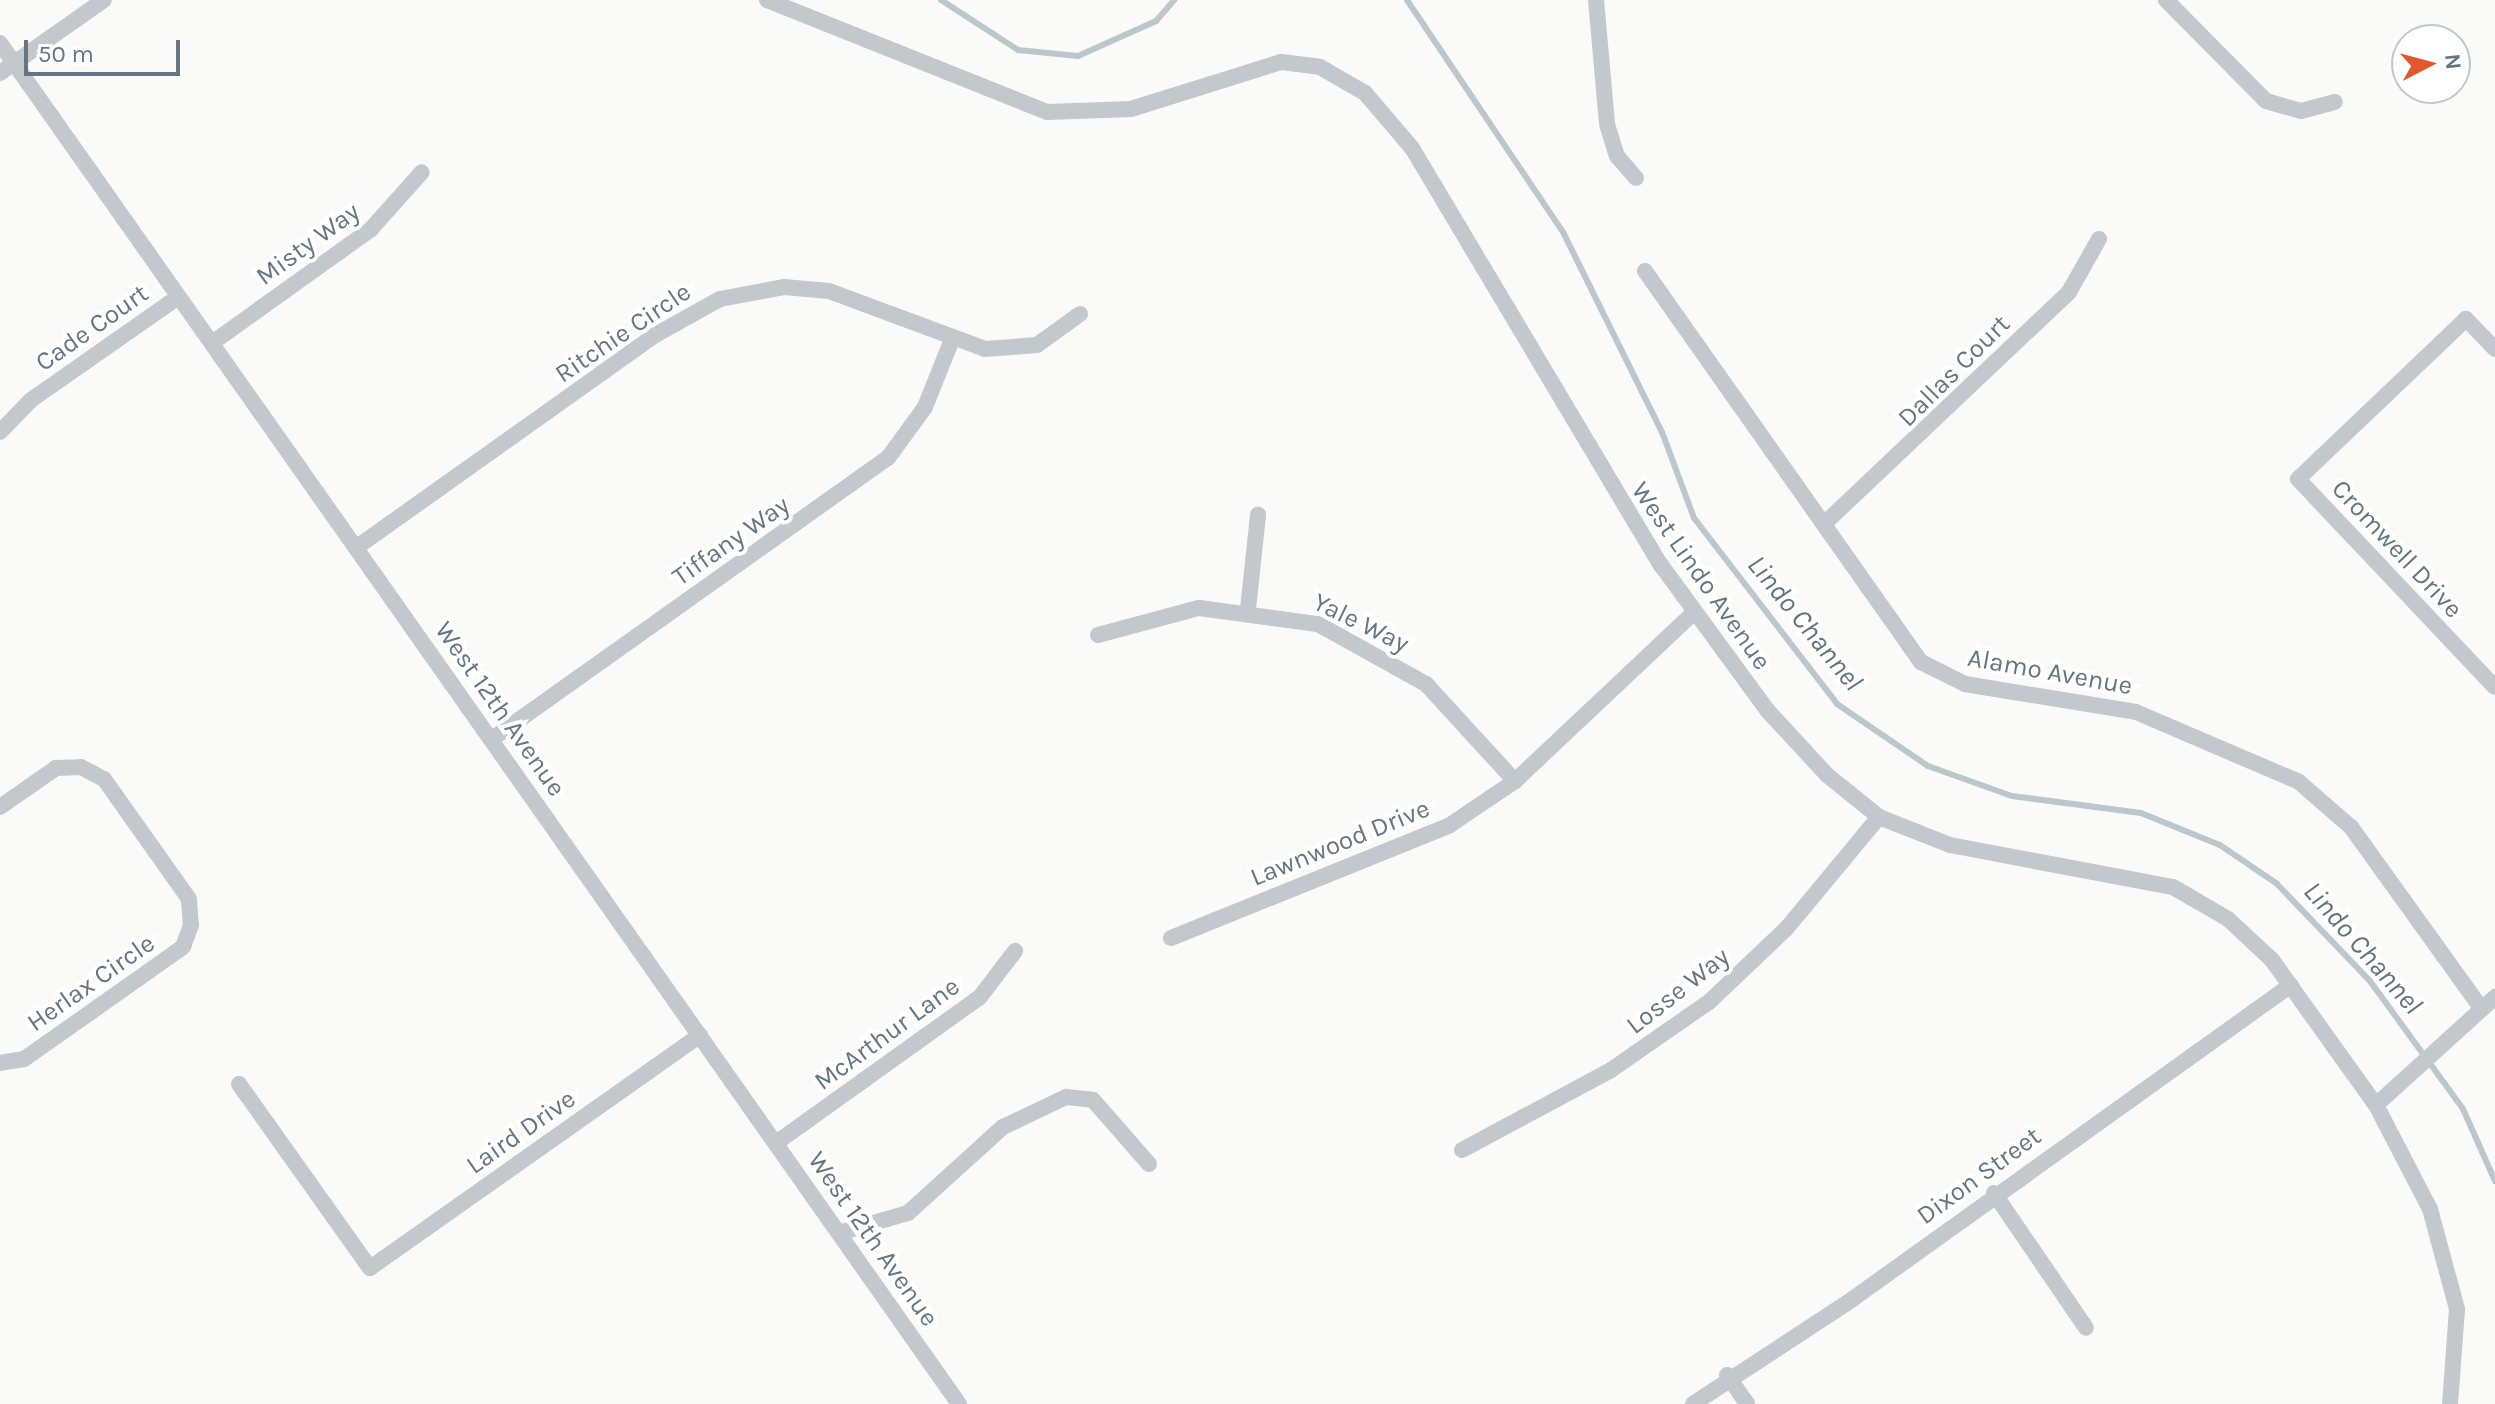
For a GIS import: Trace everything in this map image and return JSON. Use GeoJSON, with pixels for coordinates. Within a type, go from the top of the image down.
{"type":"FeatureCollection","features":[{"type":"Feature","properties":{"kind":"street"},"geometry":{"type":"LineString","coordinates":[[7,68],[104,0]]}},
{"type":"Feature","properties":{"kind":"street","name":"West Lindo Avenue"},"geometry":{"type":"LineString","coordinates":[[767,0],[1047,112],[1131,109],[1269,63],[1320,67],[1354,84],[1412,148],[1554,396],[1693,613],[1795,742],[1879,817],[1989,856],[2125,873],[2173,887],[2239,927],[2291,985],[2376,1105],[2421,1185],[2449,1264],[2458,1325],[2450,1404]]}},
{"type":"Feature","properties":{"kind":"street"},"geometry":{"type":"LineString","coordinates":[[1596,0],[1607,124],[1617,156],[1636,178]]}},
{"type":"Feature","properties":{"kind":"street"},"geometry":{"type":"LineString","coordinates":[[2166,0],[2266,101],[2301,111],[2335,102]]}},
{"type":"Feature","properties":{"kind":"street","name":"West 12th Avenue"},"geometry":{"type":"LineString","coordinates":[[0,43],[7,68],[212,343],[959,1404]]}},
{"type":"Feature","properties":{"kind":"street","name":"Misty Way"},"geometry":{"type":"LineString","coordinates":[[212,343],[371,229],[422,172]]}},
{"type":"Feature","properties":{"kind":"street","name":"Dallas Court"},"geometry":{"type":"LineString","coordinates":[[1825,523],[2069,292],[2099,239]]}},
{"type":"Feature","properties":{"kind":"street","name":"Alamo Avenue"},"geometry":{"type":"LineString","coordinates":[[1645,271],[1825,523],[1902,641],[1931,670],[1965,684],[2136,712],[2321,796],[2369,850],[2482,1009]]}},
{"type":"Feature","properties":{"kind":"street","name":"Ritchie Circle"},"geometry":{"type":"LineString","coordinates":[[357,547],[657,334],[720,299],[784,287],[829,291],[951,342],[1021,349],[1051,339],[1080,314]]}},
{"type":"Feature","properties":{"kind":"street","name":"Cade Court"},"geometry":{"type":"LineString","coordinates":[[0,432],[31,400],[178,297]]}},
{"type":"Feature","properties":{"kind":"street","name":"Cromwell Drive"},"geometry":{"type":"LineString","coordinates":[[2495,349],[2466,319],[2298,479],[2495,687]]}},
{"type":"Feature","properties":{"kind":"street","name":"Tiffany Way"},"geometry":{"type":"LineString","coordinates":[[492,739],[888,458],[915,426],[951,342]]}},
{"type":"Feature","properties":{"kind":"street"},"geometry":{"type":"LineString","coordinates":[[1248,609],[1258,515]]}},
{"type":"Feature","properties":{"kind":"street","name":"Yale Way"},"geometry":{"type":"LineString","coordinates":[[1098,635],[1177,610],[1248,609],[1318,624],[1406,671],[1458,713],[1515,781]]}},
{"type":"Feature","properties":{"kind":"street","name":"Lawnwood Drive"},"geometry":{"type":"LineString","coordinates":[[1171,938],[1428,837],[1515,781],[1693,613]]}},
{"type":"Feature","properties":{"kind":"street","name":"Herlax Circle"},"geometry":{"type":"LineString","coordinates":[[0,807],[56,768],[81,767],[104,779],[189,899],[191,925],[183,947],[24,1059],[0,1063]]}},
{"type":"Feature","properties":{"kind":"street","name":"Losse Way"},"geometry":{"type":"LineString","coordinates":[[1462,1150],[1611,1070],[1709,1002],[1776,940],[1879,817]]}},
{"type":"Feature","properties":{"kind":"street","name":"McArthur Lane"},"geometry":{"type":"LineString","coordinates":[[776,1143],[980,997],[1015,951]]}},
{"type":"Feature","properties":{"kind":"street","name":"Dixon Street"},"geometry":{"type":"LineString","coordinates":[[1693,1404],[1727,1375],[1847,1303],[1994,1193],[2291,985]]}},
{"type":"Feature","properties":{"kind":"street"},"geometry":{"type":"LineString","coordinates":[[2376,1105],[2397,1090],[2495,997]]}},
{"type":"Feature","properties":{"kind":"street","name":"Laird Drive"},"geometry":{"type":"LineString","coordinates":[[239,1084],[370,1268],[700,1035]]}},
{"type":"Feature","properties":{"kind":"street"},"geometry":{"type":"LineString","coordinates":[[839,1233],[908,1213],[1003,1127],[1066,1097],[1093,1100],[1149,1164]]}},
{"type":"Feature","properties":{"kind":"street"},"geometry":{"type":"LineString","coordinates":[[1994,1193],[2086,1328]]}},
{"type":"Feature","properties":{"kind":"street"},"geometry":{"type":"LineString","coordinates":[[1727,1375],[1747,1404]]}},
{"type":"Feature","properties":{"kind":"waterway","name":"Lindo Channel"},"geometry":{"type":"LineString","coordinates":[[941,0],[1018,50],[1078,56],[1156,21],[1174,0]]}},
{"type":"Feature","properties":{"kind":"waterway","name":"Lindo Channel"},"geometry":{"type":"LineString","coordinates":[[1407,0],[1563,232],[1662,432],[1694,518],[1837,704],[1928,766],[2012,796],[2141,813],[2220,845],[2276,883],[2370,981],[2463,1109],[2495,1181]]}}]}
